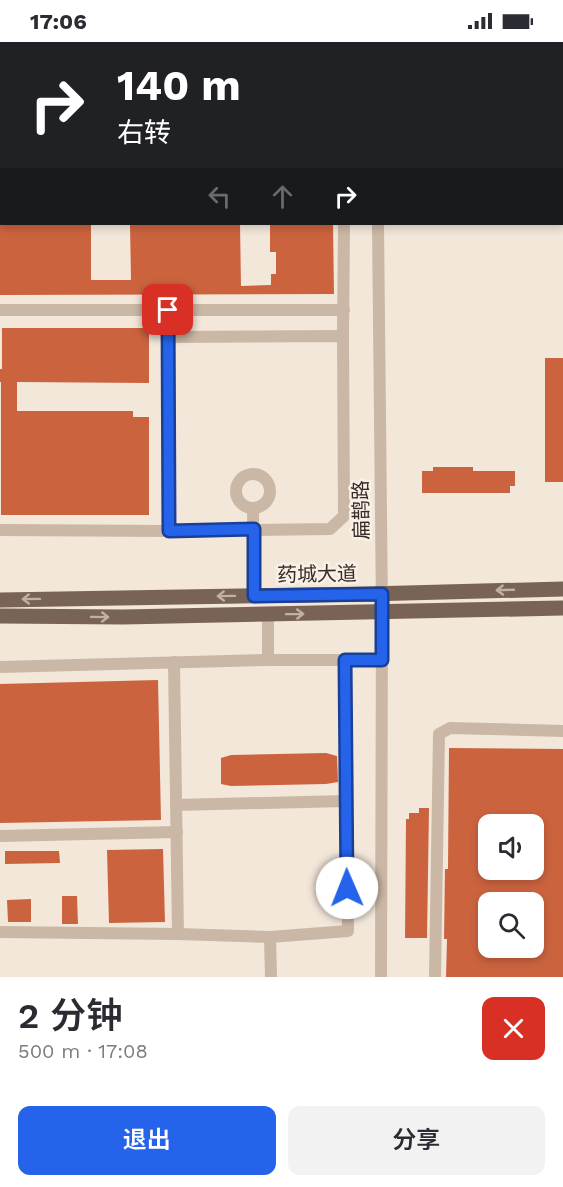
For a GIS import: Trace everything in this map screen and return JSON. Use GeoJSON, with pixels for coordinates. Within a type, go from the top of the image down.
{"type":"FeatureCollection","features":[{"type":"Feature","properties":{"kind":"main road","name":"药城大道"},"geometry":{"type":"LineString","coordinates":[[0,600],[563,589]]}},
{"type":"Feature","properties":{"kind":"main road","name":"药城大道"},"geometry":{"type":"LineString","coordinates":[[0,616],[123,617],[563,608]]}},
{"type":"Feature","properties":{"kind":"street"},"geometry":{"type":"LineString","coordinates":[[0,530],[330,529],[344,516],[344,225]]}},
{"type":"Feature","properties":{"kind":"street","name":"扁鹊路"},"geometry":{"type":"LineString","coordinates":[[378,225],[382,594],[381,977]]}},
{"type":"Feature","properties":{"kind":"street"},"geometry":{"type":"LineString","coordinates":[[0,310],[344,310]]}},
{"type":"Feature","properties":{"kind":"street"},"geometry":{"type":"LineString","coordinates":[[168,310],[169,531]]}},
{"type":"Feature","properties":{"kind":"street"},"geometry":{"type":"LineString","coordinates":[[169,337],[343,336]]}},
{"type":"Feature","properties":{"kind":"street"},"geometry":{"type":"LineString","coordinates":[[254,508],[254,596]]}},
{"type":"Feature","properties":{"kind":"street"},"geometry":{"type":"LineString","coordinates":[[268,614],[268,660]]}},
{"type":"Feature","properties":{"kind":"street"},"geometry":{"type":"LineString","coordinates":[[0,667],[268,660],[382,660]]}},
{"type":"Feature","properties":{"kind":"street"},"geometry":{"type":"LineString","coordinates":[[0,932],[270,937],[348,931],[345,660]]}},
{"type":"Feature","properties":{"kind":"street"},"geometry":{"type":"LineString","coordinates":[[174,662],[178,934]]}},
{"type":"Feature","properties":{"kind":"street"},"geometry":{"type":"LineString","coordinates":[[435,977],[439,734],[450,728],[563,731]]}},
{"type":"Feature","properties":{"kind":"street"},"geometry":{"type":"LineString","coordinates":[[176,805],[346,801]]}},
{"type":"Feature","properties":{"kind":"street"},"geometry":{"type":"LineString","coordinates":[[0,836],[177,832]]}},
{"type":"Feature","properties":{"kind":"street"},"geometry":{"type":"LineString","coordinates":[[270,937],[271,977]]}},
{"type":"Feature","properties":{"kind":"building"},"geometry":{"type":"Polygon","coordinates":[[[0,225],[91,225],[91,280],[131,280],[130,225],[240,225],[241,286],[271,285],[271,274],[276,274],[276,252],[270,252],[270,225],[333,225],[334,294],[0,295],[0,225]]]}},
{"type":"Feature","properties":{"kind":"building"},"geometry":{"type":"Polygon","coordinates":[[[2,328],[149,328],[149,383],[17,382],[17,411],[133,411],[133,417],[149,417],[149,515],[1,515],[2,328]]]}},
{"type":"Feature","properties":{"kind":"building"},"geometry":{"type":"Polygon","coordinates":[[[545,358],[563,358],[563,482],[545,482],[545,358]]]}},
{"type":"Feature","properties":{"kind":"building"},"geometry":{"type":"Polygon","coordinates":[[[433,467],[473,467],[473,471],[515,471],[515,486],[510,486],[510,493],[422,493],[422,471],[433,471],[433,467]]]}},
{"type":"Feature","properties":{"kind":"building"},"geometry":{"type":"Polygon","coordinates":[[[158,680],[161,820],[0,823],[0,684],[158,680]]]}},
{"type":"Feature","properties":{"kind":"building"},"geometry":{"type":"Polygon","coordinates":[[[449,748],[563,749],[563,977],[446,977],[445,869],[448,869],[449,748]]]}},
{"type":"Feature","properties":{"kind":"building"},"geometry":{"type":"Polygon","coordinates":[[[326,753],[337,756],[338,782],[231,786],[221,784],[221,758],[231,755],[326,753]]]}},
{"type":"Feature","properties":{"kind":"building"},"geometry":{"type":"Polygon","coordinates":[[[419,808],[429,808],[427,938],[405,938],[406,819],[409,819],[409,813],[419,813],[419,808]]]}},
{"type":"Feature","properties":{"kind":"building"},"geometry":{"type":"Polygon","coordinates":[[[163,849],[165,922],[109,923],[107,850],[163,849]]]}},
{"type":"Feature","properties":{"kind":"building"},"geometry":{"type":"Polygon","coordinates":[[[5,851],[59,851],[60,863],[5,864],[5,851]]]}},
{"type":"Feature","properties":{"kind":"building"},"geometry":{"type":"Polygon","coordinates":[[[62,896],[77,896],[78,924],[62,924],[62,896]]]}},
{"type":"Feature","properties":{"kind":"building"},"geometry":{"type":"Polygon","coordinates":[[[31,899],[31,922],[8,922],[7,900],[31,899]]]}},
{"type":"Feature","properties":{"kind":"route"},"geometry":{"type":"LineString","coordinates":[[168,310],[169,531],[254,529],[254,596],[382,594],[382,660],[345,660],[347,888]]}}]}
